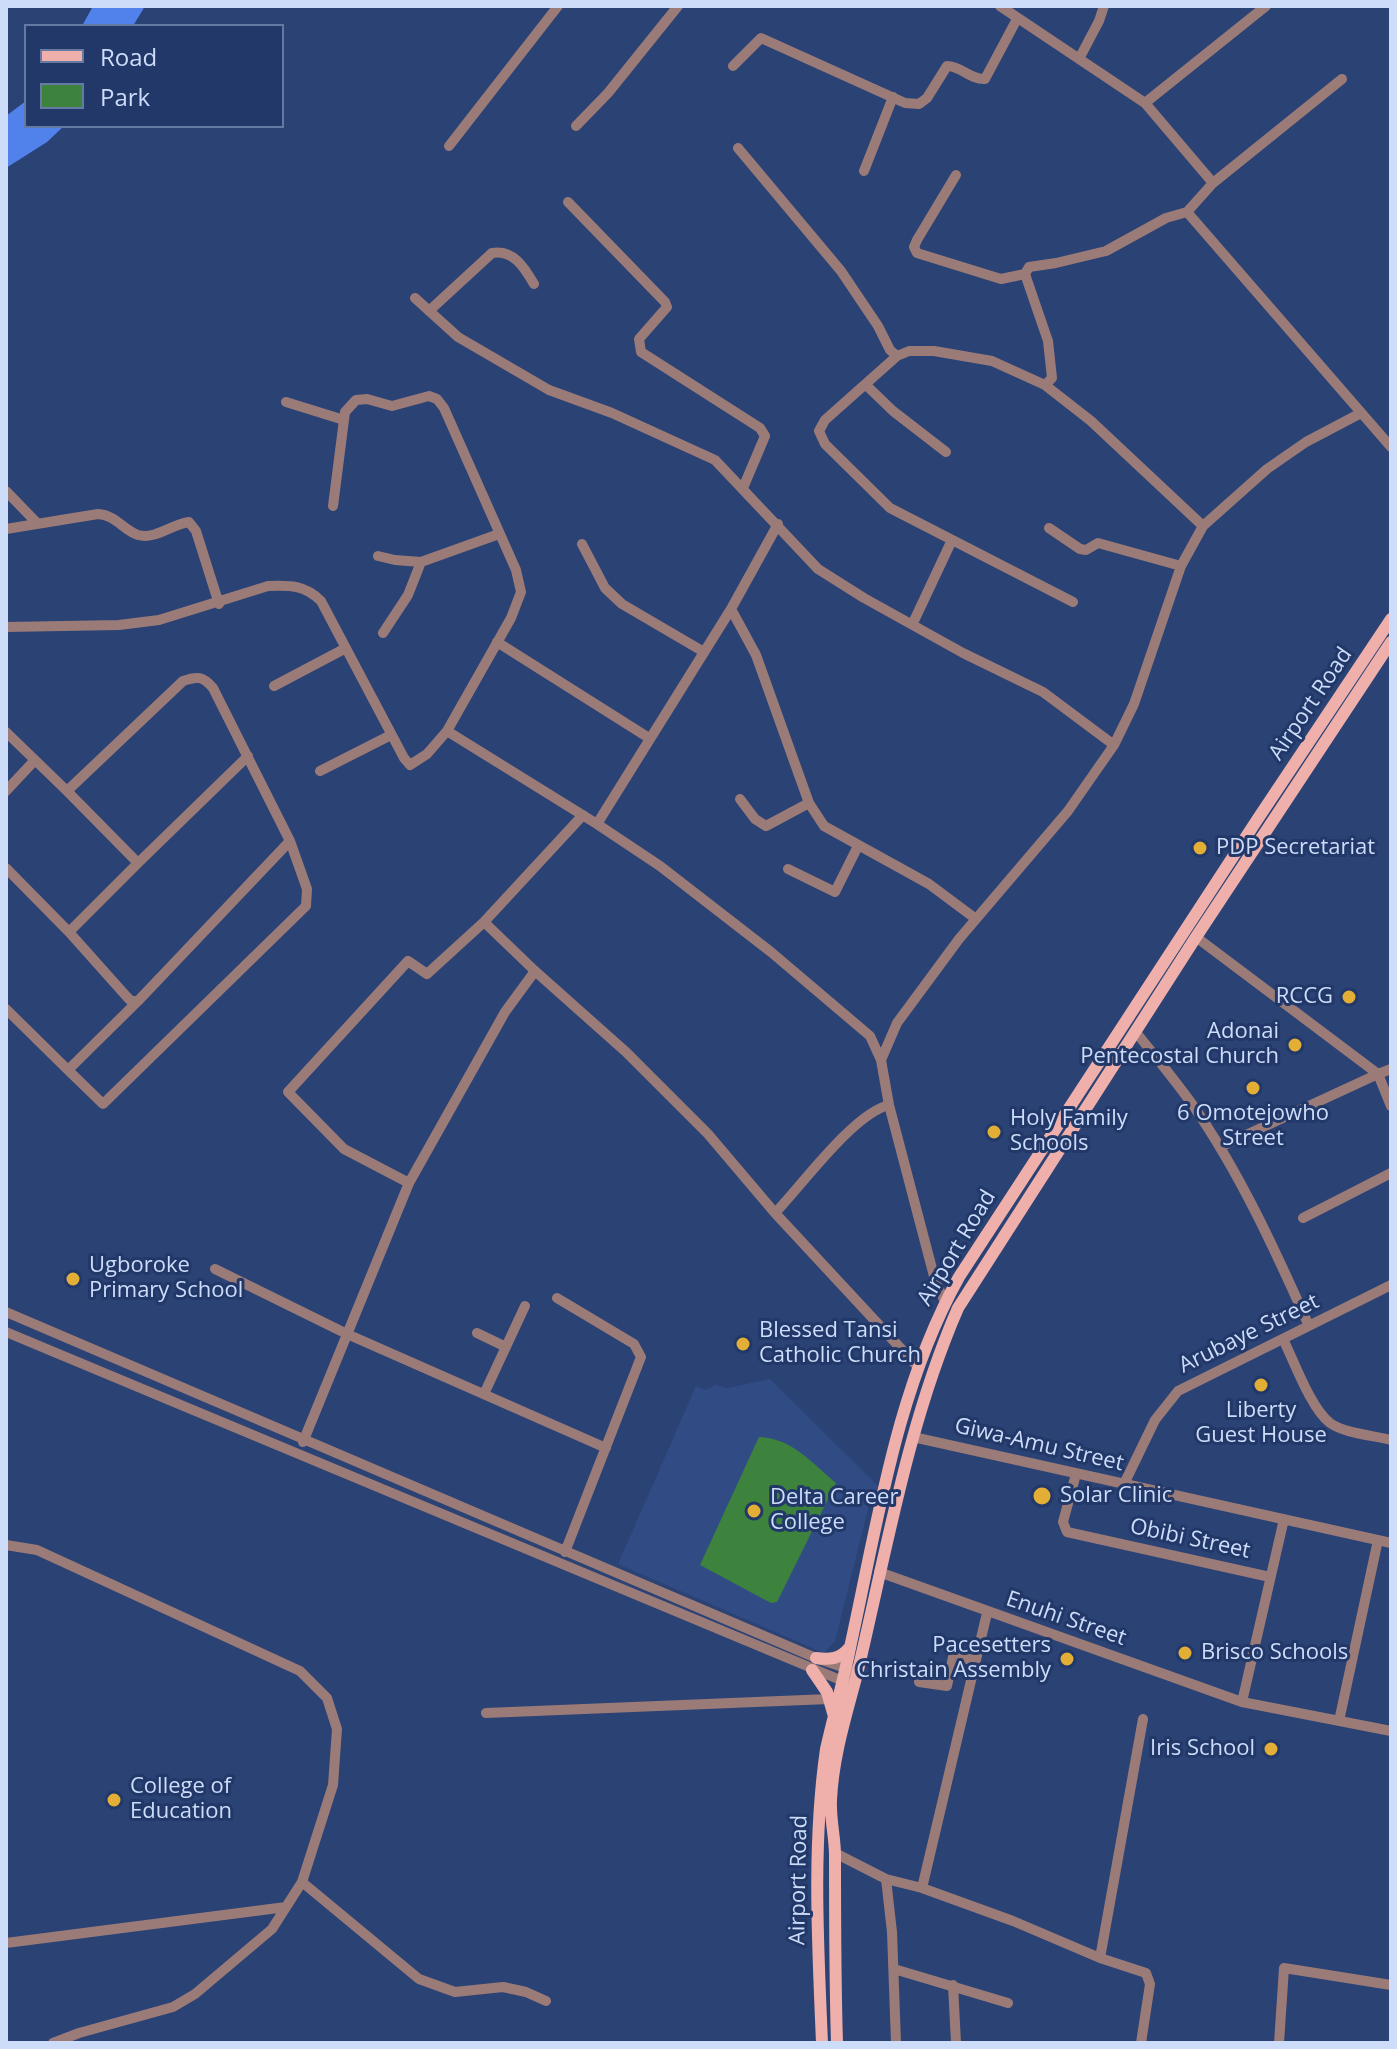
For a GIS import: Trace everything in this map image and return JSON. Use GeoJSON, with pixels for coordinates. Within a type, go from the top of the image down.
{"type":"FeatureCollection","features":[{"type":"Feature","properties":{"kind":"main road","name":"Airport Road"},"geometry":{"type":"LineString","coordinates":[[837,2043],[835,1853],[831,1802],[851,1646],[881,1505],[918,1367],[945,1302],[1021,1180],[1391,619]]}},
{"type":"Feature","properties":{"kind":"main road","name":"Airport Road"},"geometry":{"type":"LineString","coordinates":[[822,2043],[817,1929],[821,1781],[834,1714],[849,1676],[879,1572],[930,1377],[958,1308],[1196,937],[1391,642]]}},
{"type":"Feature","properties":{"kind":"main road"},"geometry":{"type":"LineString","coordinates":[[1021,1180],[1035,1189]]}},
{"type":"Feature","properties":{"kind":"main road"},"geometry":{"type":"LineString","coordinates":[[834,1714],[814,1664],[841,1657],[851,1646]]}},
{"type":"Feature","properties":{"kind":"street"},"geometry":{"type":"LineString","coordinates":[[449,146],[558,6]]}},
{"type":"Feature","properties":{"kind":"street"},"geometry":{"type":"LineString","coordinates":[[576,126],[608,93],[678,6]]}},
{"type":"Feature","properties":{"kind":"street"},"geometry":{"type":"LineString","coordinates":[[1001,6],[1145,103],[1213,183]]}},
{"type":"Feature","properties":{"kind":"street"},"geometry":{"type":"LineString","coordinates":[[1079,59],[1104,6]]}},
{"type":"Feature","properties":{"kind":"street"},"geometry":{"type":"LineString","coordinates":[[1145,103],[1266,6]]}},
{"type":"Feature","properties":{"kind":"street"},"geometry":{"type":"LineString","coordinates":[[733,66],[761,38],[905,103],[919,104],[927,98],[947,66],[953,66],[978,80],[985,79],[1017,19]]}},
{"type":"Feature","properties":{"kind":"street"},"geometry":{"type":"LineString","coordinates":[[1045,385],[1052,378],[1051,355],[1025,274],[1029,267],[1106,251],[1166,218],[1187,212],[1213,183],[1342,79]]}},
{"type":"Feature","properties":{"kind":"street"},"geometry":{"type":"LineString","coordinates":[[864,171],[893,97]]}},
{"type":"Feature","properties":{"kind":"street"},"geometry":{"type":"LineString","coordinates":[[738,148],[841,271],[878,326],[890,350],[897,356]]}},
{"type":"Feature","properties":{"kind":"street"},"geometry":{"type":"LineString","coordinates":[[956,175],[917,240],[914,247],[917,253],[1001,279],[1025,274]]}},
{"type":"Feature","properties":{"kind":"street"},"geometry":{"type":"LineString","coordinates":[[568,202],[665,302],[667,307],[639,339],[641,352],[760,428],[765,436],[743,488]]}},
{"type":"Feature","properties":{"kind":"street"},"geometry":{"type":"LineString","coordinates":[[1187,212],[1391,447]]}},
{"type":"Feature","properties":{"kind":"street"},"geometry":{"type":"LineString","coordinates":[[429,311],[492,253],[501,251],[512,255],[534,284]]}},
{"type":"Feature","properties":{"kind":"street"},"geometry":{"type":"LineString","coordinates":[[415,298],[458,337],[549,390],[612,413],[715,460],[818,569],[963,653],[1043,692],[1114,745]]}},
{"type":"Feature","properties":{"kind":"street"},"geometry":{"type":"LineString","coordinates":[[1073,602],[890,508],[825,444],[819,431],[825,420],[897,356],[909,351],[934,351],[992,361],[1045,385],[1091,421],[1203,526]]}},
{"type":"Feature","properties":{"kind":"street"},"geometry":{"type":"LineString","coordinates":[[866,385],[893,411],[946,452]]}},
{"type":"Feature","properties":{"kind":"street"},"geometry":{"type":"LineString","coordinates":[[6,627],[133,624],[219,604],[268,586],[304,587],[321,601],[410,765],[427,754],[447,731],[511,618],[521,592],[516,570],[444,408],[437,399],[429,396],[392,406],[367,399],[356,400],[345,412],[333,506]]}},
{"type":"Feature","properties":{"kind":"street"},"geometry":{"type":"LineString","coordinates":[[286,402],[344,420]]}},
{"type":"Feature","properties":{"kind":"street"},"geometry":{"type":"LineString","coordinates":[[881,1060],[897,1023],[976,919],[1068,811],[1114,745],[1134,704],[1181,566],[1203,526],[1267,469],[1306,442],[1361,413]]}},
{"type":"Feature","properties":{"kind":"street"},"geometry":{"type":"LineString","coordinates":[[6,491],[36,522]]}},
{"type":"Feature","properties":{"kind":"street"},"geometry":{"type":"LineString","coordinates":[[6,529],[36,522],[109,515],[136,535],[150,536],[189,522],[196,531],[219,604]]}},
{"type":"Feature","properties":{"kind":"street"},"geometry":{"type":"LineString","coordinates":[[597,824],[731,609],[778,524]]}},
{"type":"Feature","properties":{"kind":"street"},"geometry":{"type":"LineString","coordinates":[[1049,528],[1080,549],[1086,550],[1098,543],[1181,566]]}},
{"type":"Feature","properties":{"kind":"street"},"geometry":{"type":"LineString","coordinates":[[378,556],[421,562],[499,534]]}},
{"type":"Feature","properties":{"kind":"street"},"geometry":{"type":"LineString","coordinates":[[913,623],[952,540]]}},
{"type":"Feature","properties":{"kind":"street"},"geometry":{"type":"LineString","coordinates":[[582,544],[605,588],[613,596],[704,652]]}},
{"type":"Feature","properties":{"kind":"street"},"geometry":{"type":"LineString","coordinates":[[383,633],[408,595],[421,562]]}},
{"type":"Feature","properties":{"kind":"street"},"geometry":{"type":"LineString","coordinates":[[731,609],[756,655],[809,803],[824,826],[929,884],[976,919]]}},
{"type":"Feature","properties":{"kind":"street"},"geometry":{"type":"LineString","coordinates":[[497,642],[649,738]]}},
{"type":"Feature","properties":{"kind":"street"},"geometry":{"type":"LineString","coordinates":[[274,686],[346,648]]}},
{"type":"Feature","properties":{"kind":"street"},"geometry":{"type":"LineString","coordinates":[[6,1009],[103,1104],[306,906],[307,889],[290,841],[213,688],[205,678],[183,681],[67,791]]}},
{"type":"Feature","properties":{"kind":"street"},"geometry":{"type":"LineString","coordinates":[[447,731],[660,866],[771,952],[870,1036],[881,1060],[889,1105],[935,1280],[945,1302]]}},
{"type":"Feature","properties":{"kind":"street"},"geometry":{"type":"LineString","coordinates":[[6,732],[138,863]]}},
{"type":"Feature","properties":{"kind":"street"},"geometry":{"type":"LineString","coordinates":[[320,771],[391,735]]}},
{"type":"Feature","properties":{"kind":"street"},"geometry":{"type":"LineString","coordinates":[[69,932],[248,756]]}},
{"type":"Feature","properties":{"kind":"street"},"geometry":{"type":"LineString","coordinates":[[6,791],[35,760]]}},
{"type":"Feature","properties":{"kind":"street"},"geometry":{"type":"LineString","coordinates":[[740,799],[755,819],[766,826],[809,803]]}},
{"type":"Feature","properties":{"kind":"street"},"geometry":{"type":"LineString","coordinates":[[409,1183],[344,1149],[288,1092],[408,961],[427,974],[484,922],[583,815]]}},
{"type":"Feature","properties":{"kind":"street"},"geometry":{"type":"LineString","coordinates":[[68,1070],[290,841]]}},
{"type":"Feature","properties":{"kind":"street"},"geometry":{"type":"LineString","coordinates":[[788,869],[835,892],[858,846]]}},
{"type":"Feature","properties":{"kind":"street"},"geometry":{"type":"LineString","coordinates":[[6,868],[127,997],[138,1001]]}},
{"type":"Feature","properties":{"kind":"street"},"geometry":{"type":"LineString","coordinates":[[484,922],[626,1052],[708,1134],[775,1213],[918,1367]]}},
{"type":"Feature","properties":{"kind":"street"},"geometry":{"type":"LineString","coordinates":[[1196,937],[1378,1074],[1391,1106]]}},
{"type":"Feature","properties":{"kind":"street"},"geometry":{"type":"LineString","coordinates":[[303,1442],[409,1183],[498,1025],[535,971]]}},
{"type":"Feature","properties":{"kind":"street"},"geometry":{"type":"LineString","coordinates":[[1135,1031],[1192,1103],[1220,1147],[1270,1237],[1309,1326]]}},
{"type":"Feature","properties":{"kind":"street"},"geometry":{"type":"LineString","coordinates":[[1220,1147],[1391,1069]]}},
{"type":"Feature","properties":{"kind":"street"},"geometry":{"type":"LineString","coordinates":[[775,1213],[857,1122],[877,1108],[889,1105]]}},
{"type":"Feature","properties":{"kind":"street"},"geometry":{"type":"LineString","coordinates":[[1303,1218],[1391,1173]]}},
{"type":"Feature","properties":{"kind":"street"},"geometry":{"type":"LineString","coordinates":[[215,1269],[347,1334],[606,1448]]}},
{"type":"Feature","properties":{"kind":"street","name":"Arubaye Street"},"geometry":{"type":"LineString","coordinates":[[1124,1484],[1155,1420],[1178,1391],[1391,1285]]}},
{"type":"Feature","properties":{"kind":"street"},"geometry":{"type":"LineString","coordinates":[[557,1298],[634,1344],[641,1357],[565,1552]]}},
{"type":"Feature","properties":{"kind":"street"},"geometry":{"type":"LineString","coordinates":[[484,1394],[525,1306]]}},
{"type":"Feature","properties":{"kind":"street"},"geometry":{"type":"LineString","coordinates":[[6,1312],[303,1442],[692,1604],[814,1664]]}},
{"type":"Feature","properties":{"kind":"street"},"geometry":{"type":"LineString","coordinates":[[6,1332],[849,1676]]}},
{"type":"Feature","properties":{"kind":"street"},"geometry":{"type":"LineString","coordinates":[[477,1333],[506,1347]]}},
{"type":"Feature","properties":{"kind":"street"},"geometry":{"type":"LineString","coordinates":[[1283,1339],[1318,1409],[1328,1422],[1342,1429],[1391,1440]]}},
{"type":"Feature","properties":{"kind":"street","name":"Giwa-Amu Street"},"geometry":{"type":"LineString","coordinates":[[913,1437],[1391,1543]]}},
{"type":"Feature","properties":{"kind":"street","name":"Obibi Street"},"geometry":{"type":"LineString","coordinates":[[1076,1474],[1063,1522],[1067,1532],[1270,1577]]}},
{"type":"Feature","properties":{"kind":"street"},"geometry":{"type":"LineString","coordinates":[[1242,1702],[1284,1519]]}},
{"type":"Feature","properties":{"kind":"street"},"geometry":{"type":"LineString","coordinates":[[1339,1721],[1378,1540]]}},
{"type":"Feature","properties":{"kind":"street"},"geometry":{"type":"LineString","coordinates":[[6,1545],[37,1550],[300,1671],[327,1698],[337,1729],[333,1785],[302,1882],[272,1929],[195,1994],[173,2007],[53,2043]]}},
{"type":"Feature","properties":{"kind":"street","name":"Enuhi Street"},"geometry":{"type":"LineString","coordinates":[[879,1572],[1242,1702],[1391,1731]]}},
{"type":"Feature","properties":{"kind":"street"},"geometry":{"type":"LineString","coordinates":[[922,1888],[987,1613]]}},
{"type":"Feature","properties":{"kind":"street"},"geometry":{"type":"LineString","coordinates":[[919,1682],[947,1686],[953,1657],[976,1660]]}},
{"type":"Feature","properties":{"kind":"street"},"geometry":{"type":"LineString","coordinates":[[486,1713],[829,1699]]}},
{"type":"Feature","properties":{"kind":"street"},"geometry":{"type":"LineString","coordinates":[[1100,1958],[1143,1719]]}},
{"type":"Feature","properties":{"kind":"street"},"geometry":{"type":"LineString","coordinates":[[835,1853],[886,1879],[922,1888],[1146,1973],[1150,1978],[1141,2043]]}},
{"type":"Feature","properties":{"kind":"street"},"geometry":{"type":"LineString","coordinates":[[886,1879],[894,1969],[896,2043]]}},
{"type":"Feature","properties":{"kind":"street"},"geometry":{"type":"LineString","coordinates":[[302,1882],[419,1979],[455,1992],[503,1987],[546,2001]]}},
{"type":"Feature","properties":{"kind":"street"},"geometry":{"type":"LineString","coordinates":[[6,1943],[286,1907]]}},
{"type":"Feature","properties":{"kind":"street"},"geometry":{"type":"LineString","coordinates":[[1279,2043],[1284,1968],[1391,1985]]}},
{"type":"Feature","properties":{"kind":"street"},"geometry":{"type":"LineString","coordinates":[[894,1969],[1008,2003]]}},
{"type":"Feature","properties":{"kind":"street"},"geometry":{"type":"LineString","coordinates":[[953,1985],[956,2043]]}},
{"type":"Feature","properties":{"kind":"shaded area","name":"Delta Career College"},"geometry":{"type":"Polygon","coordinates":[[[770,1379],[880,1488],[866,1494],[864,1503],[869,1505],[835,1641],[824,1653],[618,1564],[696,1386],[705,1390],[716,1385],[727,1388],[770,1379]]]}},
{"type":"Feature","properties":{"kind":"green space"},"geometry":{"type":"Polygon","coordinates":[[[759,1437],[771,1438],[792,1447],[836,1483],[777,1602],[771,1603],[700,1565],[759,1437]]]}},
{"type":"Feature","properties":{"kind":"water"},"geometry":{"type":"Polygon","coordinates":[[[93,6],[145,6],[134,24],[83,24],[93,6]]]}},
{"type":"Feature","properties":{"kind":"water"},"geometry":{"type":"Polygon","coordinates":[[[24,102],[24,128],[62,128],[47,142],[6,168],[6,116],[24,102]]]}},
{"type":"Feature","properties":{"kind":"place","name":"PDP Secretariat"},"geometry":{"type":"Point","coordinates":[1200,848]}},
{"type":"Feature","properties":{"kind":"place","name":"RCCG"},"geometry":{"type":"Point","coordinates":[1349,997]}},
{"type":"Feature","properties":{"kind":"place","name":"Adonai Pentecostal Church"},"geometry":{"type":"Point","coordinates":[1295,1045]}},
{"type":"Feature","properties":{"kind":"place","name":"6 Omotejowho Street"},"geometry":{"type":"Point","coordinates":[1253,1088]}},
{"type":"Feature","properties":{"kind":"place","name":"Holy Family Schools"},"geometry":{"type":"Point","coordinates":[994,1132]}},
{"type":"Feature","properties":{"kind":"place","name":"Ugboroke Primary School"},"geometry":{"type":"Point","coordinates":[73,1279]}},
{"type":"Feature","properties":{"kind":"place","name":"Blessed Tansi Catholic Church"},"geometry":{"type":"Point","coordinates":[743,1344]}},
{"type":"Feature","properties":{"kind":"place","name":"Liberty Guest House"},"geometry":{"type":"Point","coordinates":[1261,1385]}},
{"type":"Feature","properties":{"kind":"place","name":"Solar Clinic"},"geometry":{"type":"Point","coordinates":[1042,1496]}},
{"type":"Feature","properties":{"kind":"place","name":"Delta Career College"},"geometry":{"type":"Point","coordinates":[754,1511]}},
{"type":"Feature","properties":{"kind":"place","name":"Brisco Schools"},"geometry":{"type":"Point","coordinates":[1185,1653]}},
{"type":"Feature","properties":{"kind":"place","name":"Pacesetters Christain Assembly"},"geometry":{"type":"Point","coordinates":[1067,1659]}},
{"type":"Feature","properties":{"kind":"place","name":"Iris School"},"geometry":{"type":"Point","coordinates":[1271,1749]}},
{"type":"Feature","properties":{"kind":"place","name":"College of Education"},"geometry":{"type":"Point","coordinates":[114,1800]}}]}
